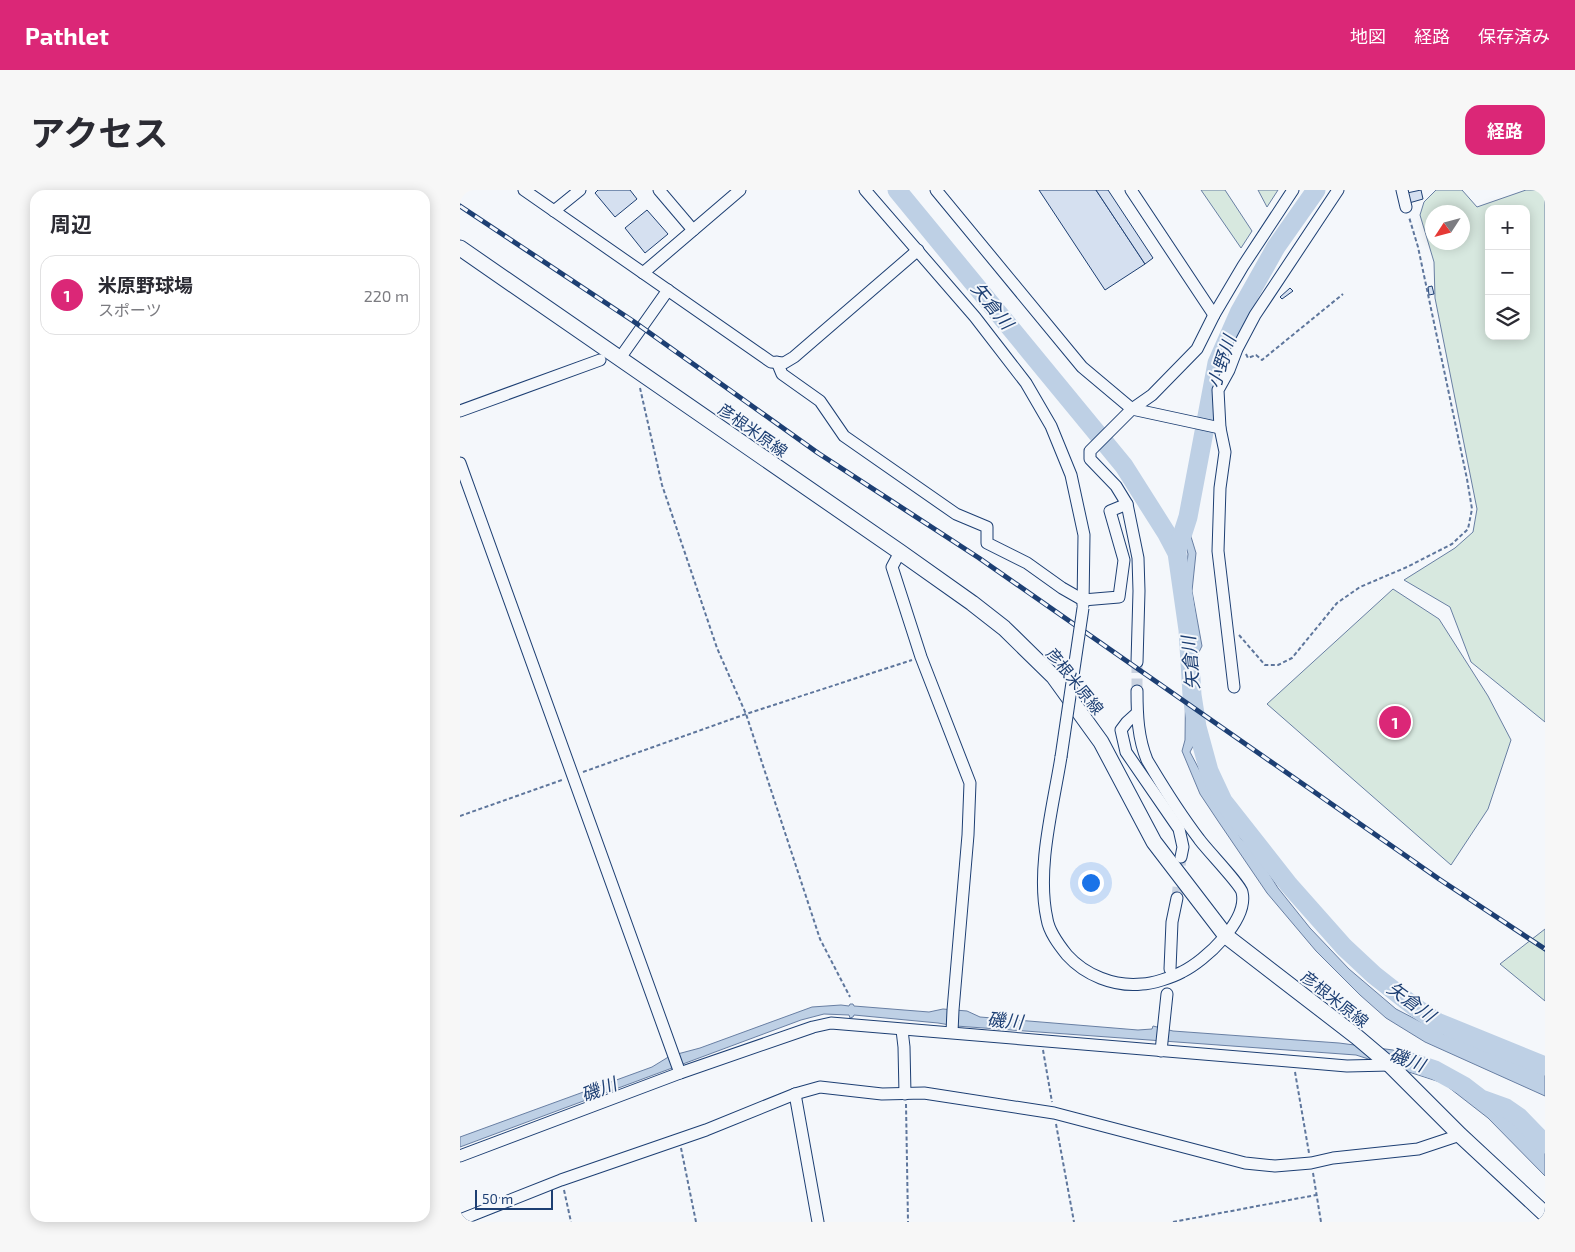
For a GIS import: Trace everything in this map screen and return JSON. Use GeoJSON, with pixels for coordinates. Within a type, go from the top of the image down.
{"type":"FeatureCollection","features":[{"type":"Feature","properties":{"kind":"main road","name":"彦根米原線"},"geometry":{"type":"LineString","coordinates":[[460,248],[900,552],[1004,628],[1054,677],[1102,742],[1154,842],[1226,936],[1357,1037],[1390,1066],[1460,1135],[1545,1214]]}},
{"type":"Feature","properties":{"kind":"street"},"geometry":{"type":"LineString","coordinates":[[524,190],[771,362],[784,363],[794,356],[918,250]]}},
{"type":"Feature","properties":{"kind":"street"},"geometry":{"type":"LineString","coordinates":[[554,211],[580,190]]}},
{"type":"Feature","properties":{"kind":"street"},"geometry":{"type":"LineString","coordinates":[[659,190],[693,230]]}},
{"type":"Feature","properties":{"kind":"street"},"geometry":{"type":"LineString","coordinates":[[643,273],[740,190]]}},
{"type":"Feature","properties":{"kind":"street"},"geometry":{"type":"LineString","coordinates":[[865,190],[975,317],[1026,383],[1051,426],[1071,475],[1084,535],[1083,604],[1045,854],[1044,892],[1047,920],[1058,944],[1075,964],[1096,977],[1119,983],[1142,984],[1182,972],[1218,946],[1226,936],[1242,907],[1242,891],[1196,835],[1147,760],[1142,748],[1137,713],[1137,692]]}},
{"type":"Feature","properties":{"kind":"street"},"geometry":{"type":"LineString","coordinates":[[936,190],[1082,367],[1132,409],[1220,428]]}},
{"type":"Feature","properties":{"kind":"street"},"geometry":{"type":"LineString","coordinates":[[1131,190],[1214,315]]}},
{"type":"Feature","properties":{"kind":"street"},"geometry":{"type":"LineString","coordinates":[[1137,662],[1138,558],[1127,504],[1116,486],[1090,459],[1090,450],[1132,409],[1152,395],[1197,349],[1214,315],[1243,266],[1293,190]]}},
{"type":"Feature","properties":{"kind":"street"},"geometry":{"type":"LineString","coordinates":[[1234,687],[1218,550],[1220,488],[1225,452],[1220,428],[1218,390],[1256,314],[1338,190]]}},
{"type":"Feature","properties":{"kind":"street"},"geometry":{"type":"LineString","coordinates":[[1402,190],[1406,207]]}},
{"type":"Feature","properties":{"kind":"street"},"geometry":{"type":"LineString","coordinates":[[620,358],[668,290]]}},
{"type":"Feature","properties":{"kind":"street"},"geometry":{"type":"LineString","coordinates":[[460,411],[600,360]]}},
{"type":"Feature","properties":{"kind":"street"},"geometry":{"type":"LineString","coordinates":[[777,362],[782,374],[820,401],[844,436],[956,514],[987,527],[987,543],[1026,563],[1083,604],[1119,597],[1124,560],[1110,511],[1127,504]]}},
{"type":"Feature","properties":{"kind":"street"},"geometry":{"type":"LineString","coordinates":[[460,462],[680,1071]]}},
{"type":"Feature","properties":{"kind":"street"},"geometry":{"type":"LineString","coordinates":[[900,552],[892,567],[921,657],[970,783],[968,835],[952,1030]]}},
{"type":"Feature","properties":{"kind":"street"},"geometry":{"type":"LineString","coordinates":[[1137,713],[1121,730],[1126,752],[1179,829],[1183,847],[1181,857]]}},
{"type":"Feature","properties":{"kind":"street"},"geometry":{"type":"LineString","coordinates":[[1170,968],[1172,922],[1177,898]]}},
{"type":"Feature","properties":{"kind":"street"},"geometry":{"type":"LineString","coordinates":[[1161,1047],[1167,994]]}},
{"type":"Feature","properties":{"kind":"street"},"geometry":{"type":"LineString","coordinates":[[460,1156],[680,1071],[830,1023],[902,1030],[952,1030],[1043,1040],[1161,1047],[1347,1066],[1390,1066]]}},
{"type":"Feature","properties":{"kind":"street"},"geometry":{"type":"LineString","coordinates":[[902,1030],[905,1094]]}},
{"type":"Feature","properties":{"kind":"street"},"geometry":{"type":"LineString","coordinates":[[460,1220],[561,1180],[680,1139],[795,1094],[820,1087],[882,1094],[924,1093],[1054,1113],[1245,1163],[1275,1166],[1418,1149],[1460,1135]]}},
{"type":"Feature","properties":{"kind":"street"},"geometry":{"type":"LineString","coordinates":[[795,1094],[818,1222]]}},
{"type":"Feature","properties":{"kind":"path"},"geometry":{"type":"LineString","coordinates":[[1239,634],[1265,665],[1278,665],[1292,658],[1337,603],[1360,587],[1407,567],[1452,544],[1468,529],[1472,509],[1467,479],[1418,247],[1406,207]]}},
{"type":"Feature","properties":{"kind":"path"},"geometry":{"type":"LineString","coordinates":[[1248,358],[1256,355],[1262,360],[1343,294]]}},
{"type":"Feature","properties":{"kind":"path"},"geometry":{"type":"LineString","coordinates":[[636,370],[662,485],[717,648],[746,714],[820,938],[850,997]]}},
{"type":"Feature","properties":{"kind":"path"},"geometry":{"type":"LineString","coordinates":[[460,816],[746,714],[921,657]]}},
{"type":"Feature","properties":{"kind":"path"},"geometry":{"type":"LineString","coordinates":[[1043,1040],[1043,1052],[1074,1222]]}},
{"type":"Feature","properties":{"kind":"path"},"geometry":{"type":"LineString","coordinates":[[1294,1061],[1307,1148],[1321,1222]]}},
{"type":"Feature","properties":{"kind":"path"},"geometry":{"type":"LineString","coordinates":[[905,1094],[908,1222]]}},
{"type":"Feature","properties":{"kind":"path"},"geometry":{"type":"LineString","coordinates":[[680,1139],[696,1222]]}},
{"type":"Feature","properties":{"kind":"path"},"geometry":{"type":"LineString","coordinates":[[561,1180],[571,1222]]}},
{"type":"Feature","properties":{"kind":"path"},"geometry":{"type":"LineString","coordinates":[[1173,1222],[1316,1196]]}},
{"type":"Feature","properties":{"kind":"shaded area"},"geometry":{"type":"Polygon","coordinates":[[[1201,190],[1225,190],[1252,231],[1241,248],[1201,190]]]}},
{"type":"Feature","properties":{"kind":"shaded area"},"geometry":{"type":"Polygon","coordinates":[[[1258,190],[1278,190],[1267,207],[1258,190]]]}},
{"type":"Feature","properties":{"kind":"shaded area"},"geometry":{"type":"Polygon","coordinates":[[[1436,190],[1462,190],[1477,207],[1526,190],[1545,190],[1545,722],[1471,662],[1450,607],[1404,580],[1455,548],[1473,532],[1477,509],[1435,298],[1434,262],[1430,250],[1470,250],[1470,205],[1425,205],[1425,232],[1420,215],[1424,202],[1436,190]]]}},
{"type":"Feature","properties":{"kind":"shaded area"},"geometry":{"type":"Polygon","coordinates":[[[1393,589],[1439,619],[1488,696],[1511,740],[1488,809],[1451,865],[1267,704],[1393,589]]]}},
{"type":"Feature","properties":{"kind":"shaded area"},"geometry":{"type":"Polygon","coordinates":[[[1545,929],[1545,1001],[1500,964],[1545,929]]]}},
{"type":"Feature","properties":{"kind":"water"},"geometry":{"type":"Polygon","coordinates":[[[1185,517],[1196,553],[1192,591],[1202,646],[1197,656],[1198,672],[1194,684],[1197,739],[1190,752],[1209,788],[1242,840],[1258,856],[1278,888],[1310,928],[1349,969],[1396,1009],[1444,1034],[1533,1064],[1545,1070],[1545,1096],[1425,1042],[1386,1018],[1316,951],[1267,893],[1200,794],[1182,751],[1185,740],[1186,654],[1191,639],[1184,591],[1188,554],[1180,523],[1185,517]]]}},
{"type":"Feature","properties":{"kind":"water"},"geometry":{"type":"Polygon","coordinates":[[[850,1004],[854,1006],[929,1012],[943,1009],[967,1011],[980,1017],[1138,1030],[1152,1029],[1153,1026],[1173,1031],[1339,1043],[1393,1050],[1468,1086],[1545,1140],[1545,1176],[1488,1118],[1443,1083],[1356,1055],[956,1026],[854,1015],[850,1018],[849,1015],[824,1014],[801,1020],[460,1147],[460,1137],[652,1067],[670,1056],[700,1048],[812,1007],[849,1006],[850,1004]]]}},
{"type":"Feature","properties":{"kind":"building"},"geometry":{"type":"Polygon","coordinates":[[[598,190],[630,190],[637,199],[615,217],[595,193],[598,190]]]}},
{"type":"Feature","properties":{"kind":"building"},"geometry":{"type":"Polygon","coordinates":[[[1039,190],[1096,190],[1145,264],[1105,290],[1039,190]]]}},
{"type":"Feature","properties":{"kind":"building"},"geometry":{"type":"Polygon","coordinates":[[[1096,190],[1108,190],[1153,258],[1145,264],[1096,190]]]}},
{"type":"Feature","properties":{"kind":"building"},"geometry":{"type":"Polygon","coordinates":[[[1421,190],[1423,199],[1409,203],[1407,193],[1421,190]]]}},
{"type":"Feature","properties":{"kind":"building"},"geometry":{"type":"Polygon","coordinates":[[[647,210],[668,234],[645,253],[625,228],[647,210]]]}},
{"type":"Feature","properties":{"kind":"building"},"geometry":{"type":"Polygon","coordinates":[[[1432,286],[1434,294],[1429,295],[1428,287],[1432,286]]]}},
{"type":"Feature","properties":{"kind":"building"},"geometry":{"type":"Polygon","coordinates":[[[1290,288],[1293,291],[1282,299],[1280,297],[1290,288]]]}},
{"type":"Feature","properties":{"kind":"waterway","name":"矢倉川"},"geometry":{"type":"LineString","coordinates":[[897,190],[1124,466],[1167,534],[1177,553],[1188,630],[1192,695],[1197,727],[1209,771],[1223,801],[1289,885],[1344,947],[1374,975],[1437,1022],[1545,1066]]}},
{"type":"Feature","properties":{"kind":"waterway","name":"小野川"},"geometry":{"type":"LineString","coordinates":[[1179,545],[1188,517],[1217,363],[1239,313],[1276,247],[1316,190]]}},
{"type":"Feature","properties":{"kind":"waterway","name":"磯川"},"geometry":{"type":"LineString","coordinates":[[1411,1062],[1435,1070],[1464,1086],[1481,1099],[1506,1108],[1519,1117],[1545,1144]]}},
{"type":"Feature","properties":{"kind":"tunnel"},"geometry":{"type":"LineString","coordinates":[[1137,662],[1137,691]]}},
{"type":"Feature","properties":{"kind":"tunnel"},"geometry":{"type":"LineString","coordinates":[[1177,898],[1181,857]]}},
{"type":"Feature","properties":{"kind":"railway"},"geometry":{"type":"LineString","coordinates":[[460,206],[633,321],[818,453],[979,558],[1439,879],[1545,949]]}},
{"type":"Feature","properties":{"kind":"place","name":"米原野球場"},"geometry":{"type":"Point","coordinates":[1395,722]}}]}
